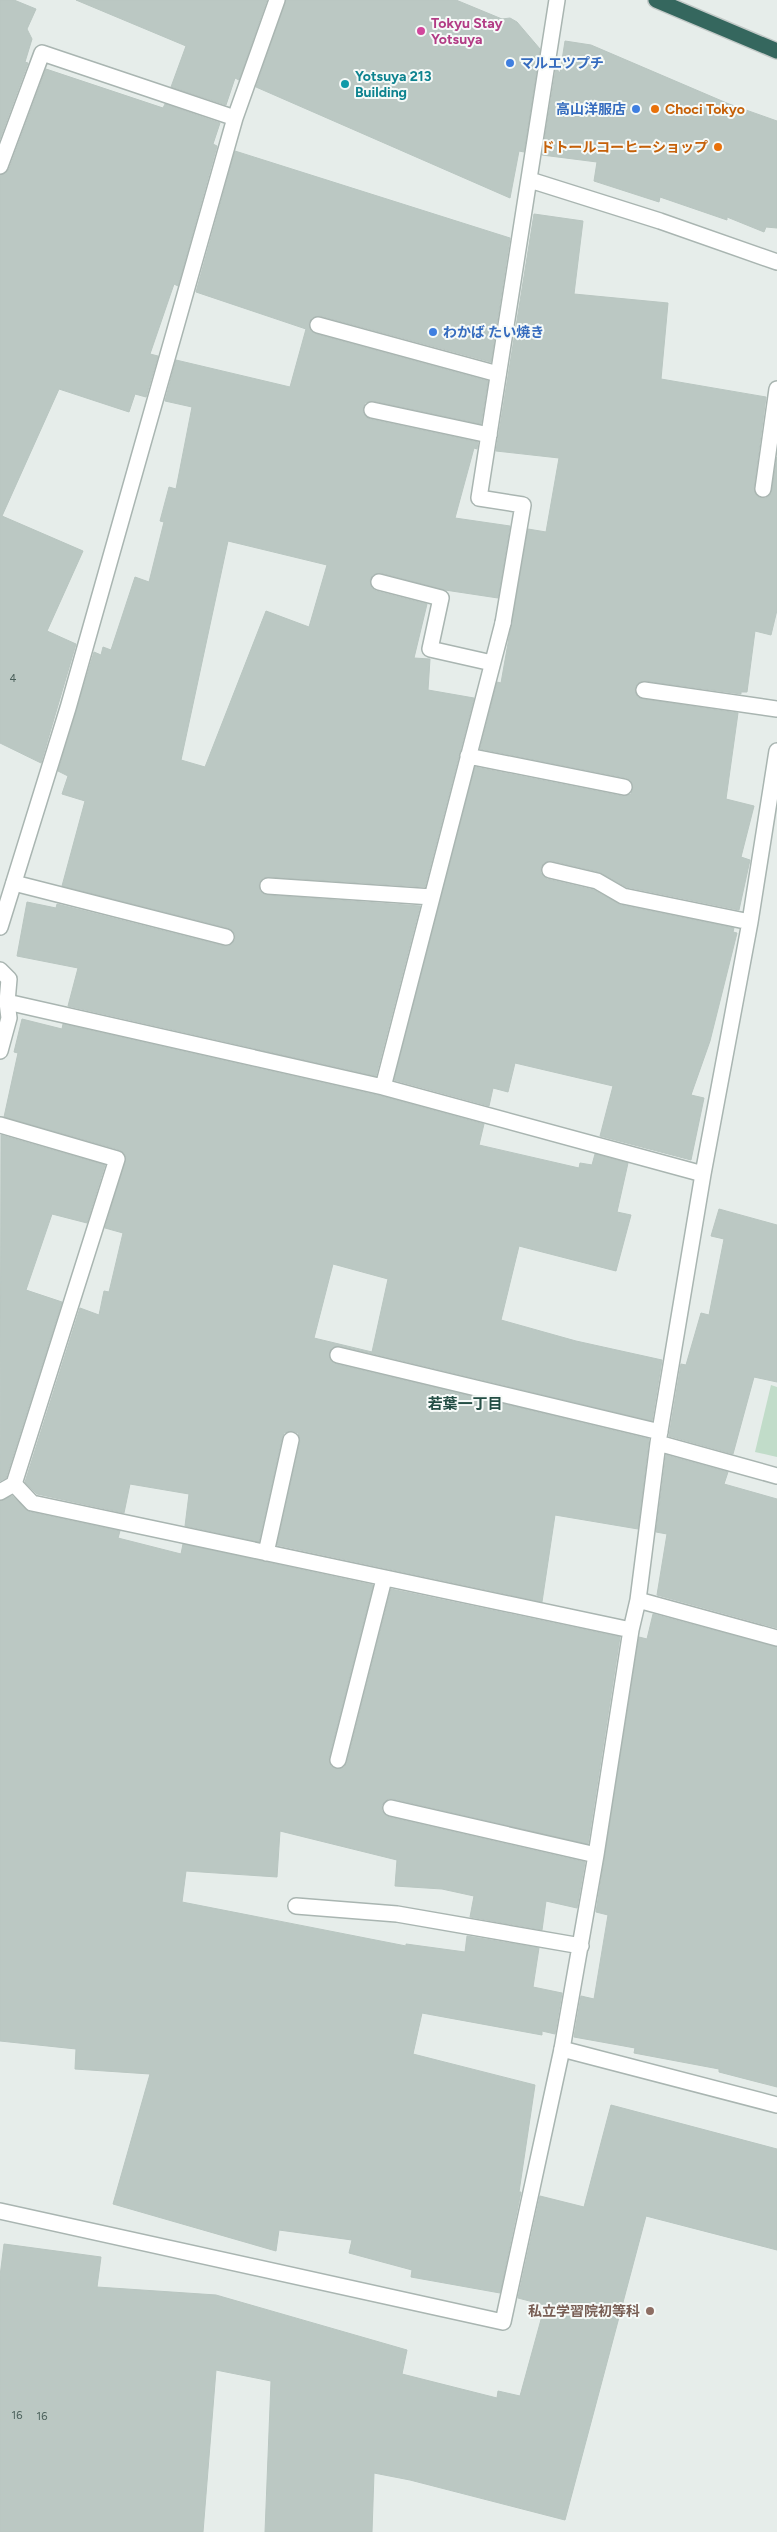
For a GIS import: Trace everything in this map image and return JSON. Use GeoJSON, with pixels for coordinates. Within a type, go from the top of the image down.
{"type":"FeatureCollection","features":[{"type":"Feature","properties":{"kind":"highway"},"geometry":{"type":"LineString","coordinates":[[656,0],[777,51]]}},
{"type":"Feature","properties":{"kind":"street"},"geometry":{"type":"LineString","coordinates":[[0,927],[70,698],[234,118],[278,0]]}},
{"type":"Feature","properties":{"kind":"street"},"geometry":{"type":"LineString","coordinates":[[383,1087],[503,623],[523,505],[479,498],[557,0]]}},
{"type":"Feature","properties":{"kind":"street"},"geometry":{"type":"LineString","coordinates":[[0,166],[42,53],[234,118]]}},
{"type":"Feature","properties":{"kind":"street"},"geometry":{"type":"LineString","coordinates":[[530,180],[660,221],[777,262]]}},
{"type":"Feature","properties":{"kind":"street"},"geometry":{"type":"LineString","coordinates":[[318,325],[498,374]]}},
{"type":"Feature","properties":{"kind":"street"},"geometry":{"type":"LineString","coordinates":[[763,489],[777,389]]}},
{"type":"Feature","properties":{"kind":"street"},"geometry":{"type":"LineString","coordinates":[[372,410],[489,435]]}},
{"type":"Feature","properties":{"kind":"street"},"geometry":{"type":"LineString","coordinates":[[379,582],[440,598],[430,649],[492,663]]}},
{"type":"Feature","properties":{"kind":"street"},"geometry":{"type":"LineString","coordinates":[[644,690],[777,709]]}},
{"type":"Feature","properties":{"kind":"street"},"geometry":{"type":"LineString","coordinates":[[0,2211],[503,2322],[562,2049],[581,1946],[631,1630],[638,1600],[659,1438],[703,1174],[750,922],[777,752]]}},
{"type":"Feature","properties":{"kind":"street"},"geometry":{"type":"LineString","coordinates":[[468,756],[624,787]]}},
{"type":"Feature","properties":{"kind":"street"},"geometry":{"type":"LineString","coordinates":[[550,870],[598,881],[623,896],[750,922]]}},
{"type":"Feature","properties":{"kind":"street"},"geometry":{"type":"LineString","coordinates":[[14,883],[226,937]]}},
{"type":"Feature","properties":{"kind":"street"},"geometry":{"type":"LineString","coordinates":[[268,886],[432,897]]}},
{"type":"Feature","properties":{"kind":"street"},"geometry":{"type":"LineString","coordinates":[[0,970],[9,979],[5,1006],[9,1018],[0,1051]]}},
{"type":"Feature","properties":{"kind":"street"},"geometry":{"type":"LineString","coordinates":[[5,1006],[383,1087],[703,1174]]}},
{"type":"Feature","properties":{"kind":"street"},"geometry":{"type":"LineString","coordinates":[[0,1125],[117,1159],[14,1484],[0,1492]]}},
{"type":"Feature","properties":{"kind":"street"},"geometry":{"type":"LineString","coordinates":[[338,1355],[659,1438],[777,1476]]}},
{"type":"Feature","properties":{"kind":"street"},"geometry":{"type":"LineString","coordinates":[[266,1553],[291,1440]]}},
{"type":"Feature","properties":{"kind":"street"},"geometry":{"type":"LineString","coordinates":[[14,1484],[32,1502],[384,1579],[631,1630]]}},
{"type":"Feature","properties":{"kind":"street"},"geometry":{"type":"LineString","coordinates":[[338,1760],[384,1579]]}},
{"type":"Feature","properties":{"kind":"street"},"geometry":{"type":"LineString","coordinates":[[638,1600],[777,1638]]}},
{"type":"Feature","properties":{"kind":"street"},"geometry":{"type":"LineString","coordinates":[[392,1808],[596,1855]]}},
{"type":"Feature","properties":{"kind":"street"},"geometry":{"type":"LineString","coordinates":[[296,1906],[397,1914],[581,1946]]}},
{"type":"Feature","properties":{"kind":"street"},"geometry":{"type":"LineString","coordinates":[[562,2049],[777,2105]]}},
{"type":"Feature","properties":{"kind":"green space"},"geometry":{"type":"Polygon","coordinates":[[[771,1385],[777,1387],[777,1457],[755,1452],[771,1385]]]}},
{"type":"Feature","properties":{"kind":"building"},"geometry":{"type":"Polygon","coordinates":[[[0,0],[14,0],[36,9],[27,29],[32,39],[25,62],[28,63],[0,139],[0,0]]]}},
{"type":"Feature","properties":{"kind":"building"},"geometry":{"type":"Polygon","coordinates":[[[76,0],[267,0],[239,80],[235,78],[226,105],[171,87],[186,46],[76,0]]]}},
{"type":"Feature","properties":{"kind":"building"},"geometry":{"type":"Polygon","coordinates":[[[286,0],[456,0],[502,19],[510,18],[517,22],[540,49],[524,152],[519,151],[510,198],[256,87],[286,0]]]}},
{"type":"Feature","properties":{"kind":"building"},"geometry":{"type":"Polygon","coordinates":[[[565,41],[591,45],[729,104],[777,121],[777,228],[766,227],[764,232],[727,217],[727,220],[660,197],[659,202],[594,181],[597,162],[542,155],[556,68],[560,73],[565,41]]]}},
{"type":"Feature","properties":{"kind":"building"},"geometry":{"type":"Polygon","coordinates":[[[46,69],[163,108],[165,104],[220,123],[213,144],[217,146],[178,286],[174,284],[150,354],[158,356],[146,397],[135,394],[129,412],[59,389],[2,516],[83,551],[47,631],[76,644],[41,763],[0,743],[0,175],[9,169],[46,69]]]}},
{"type":"Feature","properties":{"kind":"building"},"geometry":{"type":"Polygon","coordinates":[[[235,151],[510,238],[491,362],[320,316],[312,318],[309,323],[311,331],[316,334],[488,381],[481,424],[373,401],[365,403],[363,412],[370,419],[478,442],[477,449],[474,448],[455,518],[510,526],[498,598],[445,590],[381,573],[373,575],[370,580],[372,588],[376,591],[427,604],[414,658],[430,659],[428,690],[474,698],[425,887],[269,877],[263,878],[259,885],[260,891],[267,895],[420,906],[376,1076],[68,1006],[78,968],[17,956],[27,902],[56,908],[57,904],[224,946],[229,946],[235,940],[235,934],[228,928],[62,886],[85,801],[62,794],[68,776],[58,771],[94,652],[101,655],[103,647],[111,650],[135,577],[149,582],[164,522],[160,521],[169,487],[176,489],[192,407],[165,401],[176,360],[290,387],[306,329],[196,292],[235,151]],[[228,541],[181,760],[205,767],[266,611],[309,627],[327,565],[228,541]]]}},
{"type":"Feature","properties":{"kind":"building"},"geometry":{"type":"Polygon","coordinates":[[[534,214],[583,221],[574,294],[668,303],[661,379],[766,397],[754,488],[758,497],[766,498],[771,494],[777,457],[777,610],[771,635],[755,631],[747,692],[741,692],[741,694],[645,681],[637,684],[635,689],[638,697],[643,699],[738,713],[726,799],[754,806],[741,857],[750,860],[739,910],[626,887],[599,872],[552,861],[544,863],[541,868],[541,873],[547,879],[594,890],[621,905],[734,928],[733,932],[737,933],[710,1041],[691,1095],[704,1098],[691,1160],[600,1136],[613,1086],[515,1063],[508,1092],[493,1088],[489,1106],[394,1080],[475,767],[622,796],[631,794],[633,788],[630,780],[626,778],[480,749],[497,682],[501,683],[528,529],[546,532],[559,458],[496,451],[534,214]]]}},
{"type":"Feature","properties":{"kind":"building"},"geometry":{"type":"Polygon","coordinates":[[[22,1019],[62,1029],[63,1024],[381,1096],[484,1124],[479,1145],[579,1168],[580,1163],[592,1165],[595,1154],[628,1163],[617,1212],[631,1215],[616,1271],[519,1246],[501,1320],[576,1341],[662,1360],[652,1421],[340,1346],[332,1348],[329,1357],[336,1364],[649,1439],[638,1529],[555,1515],[542,1602],[277,1545],[300,1442],[298,1433],[293,1431],[284,1433],[282,1438],[259,1542],[185,1526],[189,1494],[130,1484],[124,1513],[37,1494],[25,1482],[80,1308],[99,1315],[104,1291],[109,1292],[123,1233],[105,1228],[126,1157],[120,1150],[4,1117],[18,1053],[14,1052],[22,1019]],[[333,1264],[314,1338],[372,1352],[388,1279],[333,1264]]]}},
{"type":"Feature","properties":{"kind":"building"},"geometry":{"type":"Polygon","coordinates":[[[1,1135],[105,1165],[87,1223],[52,1214],[26,1290],[62,1302],[6,1478],[0,1481],[1,1135]]]}},
{"type":"Feature","properties":{"kind":"building"},"geometry":{"type":"Polygon","coordinates":[[[719,1209],[777,1225],[777,1382],[754,1377],[733,1454],[669,1436],[681,1364],[686,1365],[701,1313],[709,1315],[724,1239],[711,1236],[719,1209]]]}},
{"type":"Feature","properties":{"kind":"building"},"geometry":{"type":"Polygon","coordinates":[[[666,1455],[728,1472],[724,1484],[777,1499],[777,1628],[657,1595],[667,1534],[656,1532],[666,1455]]]}},
{"type":"Feature","properties":{"kind":"building"},"geometry":{"type":"Polygon","coordinates":[[[12,1496],[30,1512],[120,1531],[118,1538],[181,1554],[183,1544],[373,1585],[329,1758],[331,1766],[336,1769],[344,1767],[347,1762],[391,1589],[620,1637],[588,1844],[393,1799],[388,1799],[382,1805],[382,1811],[389,1817],[585,1862],[577,1908],[546,1901],[542,1930],[470,1917],[474,1896],[442,1889],[395,1886],[397,1860],[280,1831],[277,1877],[186,1871],[182,1902],[406,1946],[406,1944],[465,1952],[467,1936],[539,1948],[533,1987],[562,1993],[555,2034],[542,2031],[542,2035],[422,2013],[413,2054],[535,2085],[519,2192],[521,2192],[500,2293],[411,2277],[412,2270],[349,2253],[352,2240],[279,2230],[276,2251],[113,2204],[150,2074],[75,2069],[76,2049],[0,2041],[0,1501],[12,1496]]]}},
{"type":"Feature","properties":{"kind":"building"},"geometry":{"type":"Polygon","coordinates":[[[653,1614],[777,1647],[777,2087],[719,2072],[719,2069],[634,2053],[635,2048],[574,2037],[581,1996],[594,1999],[608,1915],[596,1912],[639,1637],[647,1639],[653,1614]]]}},
{"type":"Feature","properties":{"kind":"building"},"geometry":{"type":"Polygon","coordinates":[[[611,2105],[777,2149],[777,2250],[646,2216],[565,2520],[410,2480],[374,2473],[372,2532],[265,2532],[271,2381],[216,2370],[203,2532],[0,2532],[0,2276],[4,2244],[101,2257],[97,2287],[216,2295],[407,2350],[402,2374],[497,2398],[498,2391],[520,2396],[545,2305],[518,2298],[540,2196],[584,2207],[611,2105]]]}},
{"type":"Feature","properties":{"kind":"place","name":"Tokyu Stay Yotsuya"},"geometry":{"type":"Point","coordinates":[421,31]}},
{"type":"Feature","properties":{"kind":"place","name":"マルエツプチ"},"geometry":{"type":"Point","coordinates":[510,63]}},
{"type":"Feature","properties":{"kind":"place","name":"Yotsuya 213 Building"},"geometry":{"type":"Point","coordinates":[345,84]}},
{"type":"Feature","properties":{"kind":"place","name":"高山洋服店"},"geometry":{"type":"Point","coordinates":[636,109]}},
{"type":"Feature","properties":{"kind":"place","name":"Choci Tokyo"},"geometry":{"type":"Point","coordinates":[655,109]}},
{"type":"Feature","properties":{"kind":"place","name":"ドトールコーヒーショップ"},"geometry":{"type":"Point","coordinates":[718,147]}},
{"type":"Feature","properties":{"kind":"place","name":"わかば たい焼き"},"geometry":{"type":"Point","coordinates":[433,332]}},
{"type":"Feature","properties":{"kind":"place","name":"私立学習院初等科"},"geometry":{"type":"Point","coordinates":[650,2311]}},
{"type":"Feature","properties":{"kind":"district","name":"若葉一丁目"},"geometry":{"type":"Point","coordinates":[465,1404]}}]}
